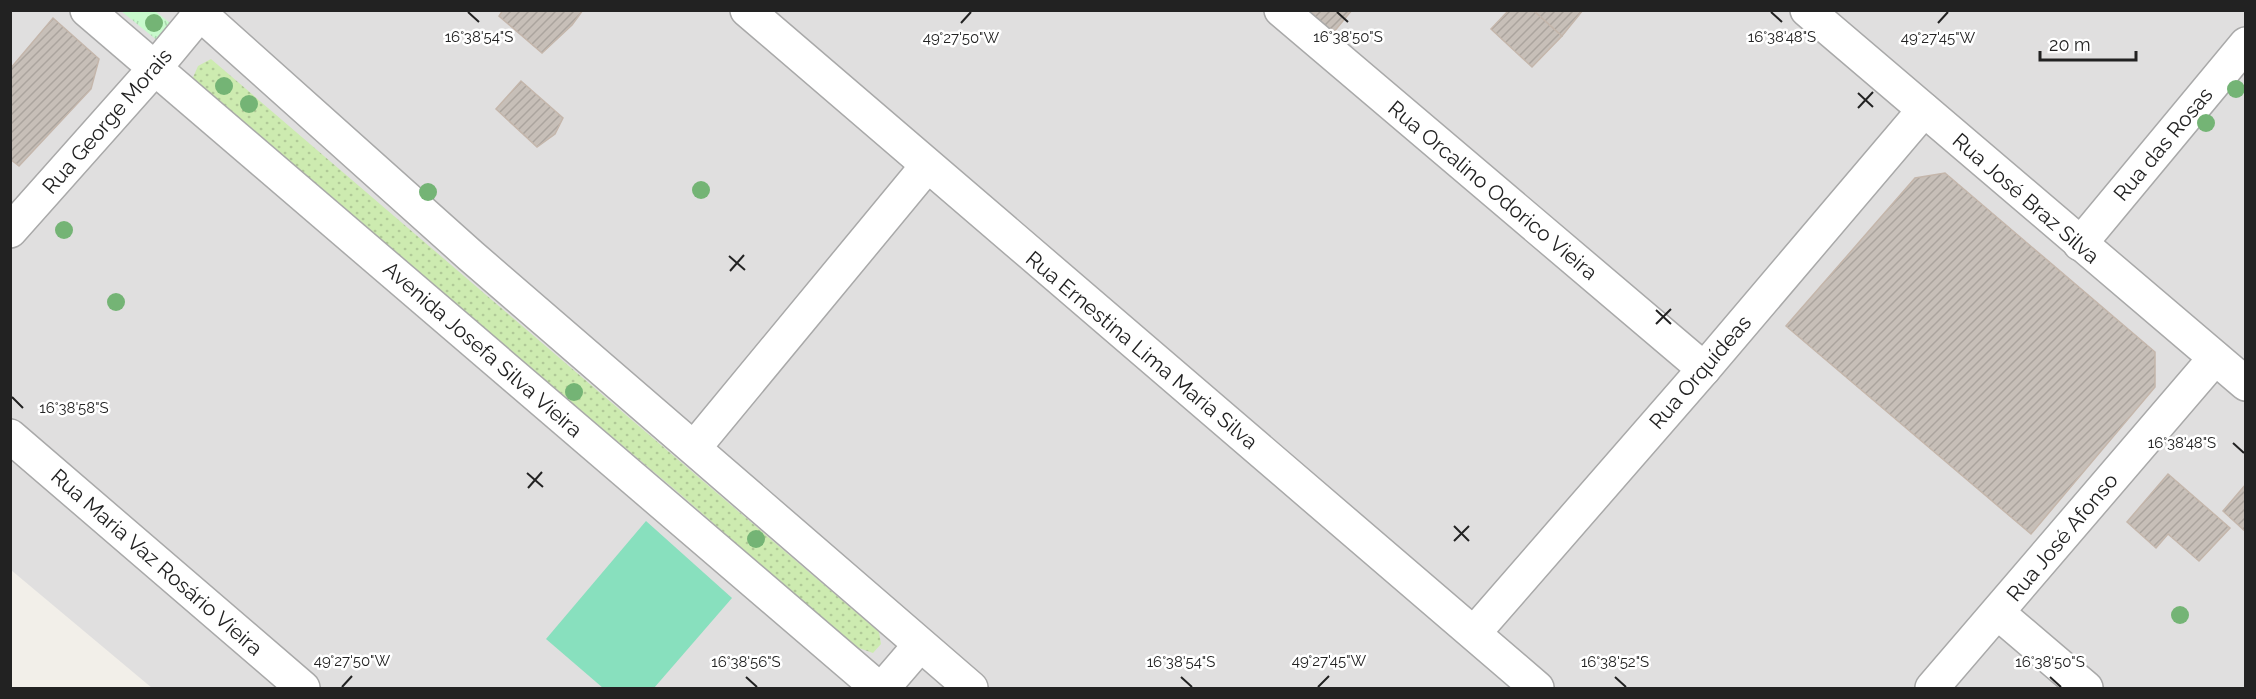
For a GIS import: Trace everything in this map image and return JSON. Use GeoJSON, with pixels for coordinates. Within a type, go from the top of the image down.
{"type":"FeatureCollection","features":[{"type":"Feature","properties":{"kind":"street","name":"Avenida Josefa Silva Vieira"},"geometry":{"type":"LineString","coordinates":[[87,10],[878,688]]}},
{"type":"Feature","properties":{"kind":"street","name":"Rua Ernestina Lima Maria Silva"},"geometry":{"type":"LineString","coordinates":[[747,10],[1537,688]]}},
{"type":"Feature","properties":{"kind":"street","name":"Rua Orcalino Odorico Vieira"},"geometry":{"type":"LineString","coordinates":[[1281,10],[1704,369]]}},
{"type":"Feature","properties":{"kind":"street","name":"Rua José Braz Silva"},"geometry":{"type":"LineString","coordinates":[[1807,10],[2246,384]]}},
{"type":"Feature","properties":{"kind":"street","name":"Rua George Morais"},"geometry":{"type":"LineString","coordinates":[[10,231],[155,68],[200,12]]}},
{"type":"Feature","properties":{"kind":"street"},"geometry":{"type":"LineString","coordinates":[[200,12],[480,263],[972,688]]}},
{"type":"Feature","properties":{"kind":"street","name":"Rua das Rosas"},"geometry":{"type":"LineString","coordinates":[[2080,244],[2246,44]]}},
{"type":"Feature","properties":{"kind":"street","name":"Rua Orquídeas"},"geometry":{"type":"LineString","coordinates":[[1474,633],[1704,369],[1924,110]]}},
{"type":"Feature","properties":{"kind":"street"},"geometry":{"type":"LineString","coordinates":[[693,448],[927,166]]}},
{"type":"Feature","properties":{"kind":"street","name":"Rua José Afonso"},"geometry":{"type":"LineString","coordinates":[[1932,688],[2215,358]]}},
{"type":"Feature","properties":{"kind":"street","name":"Rua Maria Vaz Rosário Vieira"},"geometry":{"type":"LineString","coordinates":[[10,436],[303,688]]}},
{"type":"Feature","properties":{"kind":"street"},"geometry":{"type":"LineString","coordinates":[[1998,613],[2086,688]]}},
{"type":"Feature","properties":{"kind":"street"},"geometry":{"type":"LineString","coordinates":[[883,688],[920,645]]}},
{"type":"Feature","properties":{"kind":"shaded area"},"geometry":{"type":"Polygon","coordinates":[[[10,11],[2245,11],[2245,688],[152,688],[11,570],[10,11]]]}},
{"type":"Feature","properties":{"kind":"green space"},"geometry":{"type":"Polygon","coordinates":[[[121,11],[155,11],[170,23],[175,31],[158,41],[121,11]]]}},
{"type":"Feature","properties":{"kind":"green space"},"geometry":{"type":"Polygon","coordinates":[[[211,59],[879,632],[881,644],[873,653],[853,646],[680,494],[191,82],[198,66],[211,59]]]}},
{"type":"Feature","properties":{"kind":"green space"},"geometry":{"type":"Polygon","coordinates":[[[646,521],[732,598],[654,688],[603,688],[546,639],[646,521]]]}},
{"type":"Feature","properties":{"kind":"building"},"geometry":{"type":"Polygon","coordinates":[[[503,10],[583,10],[572,25],[542,53],[499,16],[503,10]]]}},
{"type":"Feature","properties":{"kind":"building"},"geometry":{"type":"Polygon","coordinates":[[[1312,10],[1352,10],[1333,33],[1311,12],[1312,10]]]}},
{"type":"Feature","properties":{"kind":"building"},"geometry":{"type":"Polygon","coordinates":[[[1509,10],[1533,10],[1562,36],[1532,67],[1491,29],[1509,10]]]}},
{"type":"Feature","properties":{"kind":"building"},"geometry":{"type":"Polygon","coordinates":[[[1533,10],[1583,10],[1562,36],[1533,10]]]}},
{"type":"Feature","properties":{"kind":"building"},"geometry":{"type":"Polygon","coordinates":[[[53,18],[99,59],[91,89],[19,166],[10,159],[10,69],[53,18]]]}},
{"type":"Feature","properties":{"kind":"building"},"geometry":{"type":"Polygon","coordinates":[[[521,81],[563,118],[555,134],[537,147],[496,109],[521,81]]]}},
{"type":"Feature","properties":{"kind":"building"},"geometry":{"type":"Polygon","coordinates":[[[1945,173],[2155,352],[2155,387],[2031,534],[1786,326],[1915,178],[1945,173]]]}},
{"type":"Feature","properties":{"kind":"building"},"geometry":{"type":"Polygon","coordinates":[[[2168,474],[2230,528],[2199,561],[2168,534],[2156,548],[2127,522],[2168,474]]]}},
{"type":"Feature","properties":{"kind":"building"},"geometry":{"type":"Polygon","coordinates":[[[2246,484],[2246,532],[2223,511],[2246,484]]]}}]}
